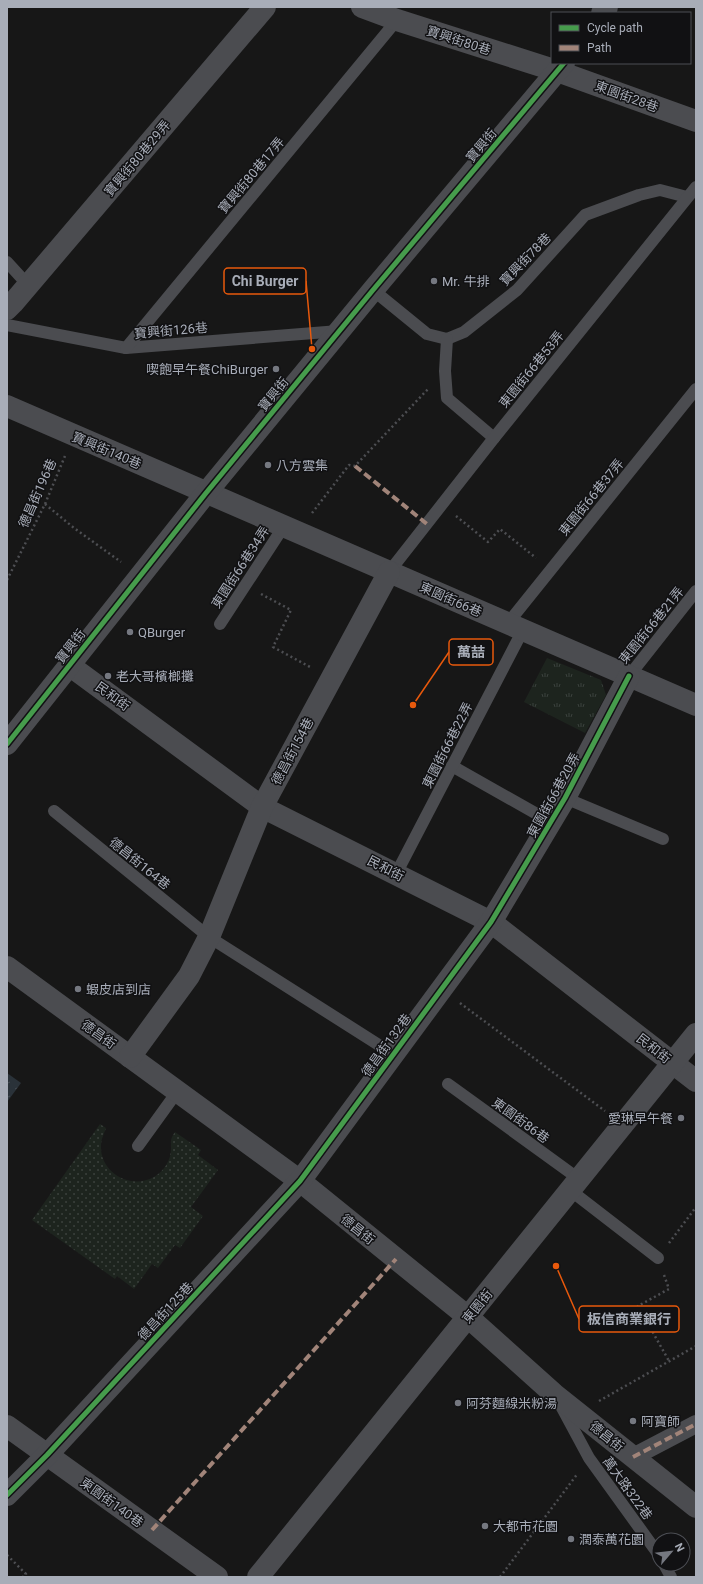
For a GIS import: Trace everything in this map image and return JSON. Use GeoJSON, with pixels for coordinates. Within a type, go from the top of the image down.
{"type":"FeatureCollection","features":[{"type":"Feature","properties":{"kind":"street","name":"寶興街80巷29弄"},"geometry":{"type":"LineString","coordinates":[[7,308],[265,7]]}},
{"type":"Feature","properties":{"kind":"street","name":"寶興街80巷"},"geometry":{"type":"LineString","coordinates":[[362,7],[397,20],[561,67]]}},
{"type":"Feature","properties":{"kind":"street","name":"東園街28巷"},"geometry":{"type":"LineString","coordinates":[[561,67],[696,121]]}},
{"type":"Feature","properties":{"kind":"street","name":"寶興街"},"geometry":{"type":"LineString","coordinates":[[7,744],[206,493],[373,290],[561,67]]}},
{"type":"Feature","properties":{"kind":"street","name":"寶興街140巷"},"geometry":{"type":"LineString","coordinates":[[7,406],[206,493]]}},
{"type":"Feature","properties":{"kind":"street","name":"東園街66巷"},"geometry":{"type":"LineString","coordinates":[[206,493],[696,705]]}},
{"type":"Feature","properties":{"kind":"street","name":"德昌街154巷"},"geometry":{"type":"LineString","coordinates":[[130,1057],[189,976],[209,937],[262,807],[389,572]]}},
{"type":"Feature","properties":{"kind":"street","name":"民和街"},"geometry":{"type":"LineString","coordinates":[[69,664],[262,807],[491,922],[696,1081]]}},
{"type":"Feature","properties":{"kind":"street","name":"東園街66巷20弄"},"geometry":{"type":"LineString","coordinates":[[491,922],[565,798],[629,676]]}},
{"type":"Feature","properties":{"kind":"street","name":"德昌街132巷"},"geometry":{"type":"LineString","coordinates":[[300,1181],[491,922]]}},
{"type":"Feature","properties":{"kind":"street","name":"德昌街"},"geometry":{"type":"LineString","coordinates":[[9,973],[130,1057],[300,1181],[468,1317],[577,1413],[696,1507]]}},
{"type":"Feature","properties":{"kind":"street","name":"東園街"},"geometry":{"type":"LineString","coordinates":[[258,1577],[696,1034]]}},
{"type":"Feature","properties":{"kind":"street","name":"德昌街125巷"},"geometry":{"type":"LineString","coordinates":[[7,1495],[47,1455],[300,1181]]}},
{"type":"Feature","properties":{"kind":"street"},"geometry":{"type":"LineString","coordinates":[[633,1457],[696,1424]]}},
{"type":"Feature","properties":{"kind":"street","name":"東園街140巷"},"geometry":{"type":"LineString","coordinates":[[7,1426],[216,1577]]}},
{"type":"Feature","properties":{"kind":"lane","name":"寶興街80巷17弄"},"geometry":{"type":"LineString","coordinates":[[126,348],[397,20]]}},
{"type":"Feature","properties":{"kind":"lane","name":"東園街66巷53弄"},"geometry":{"type":"LineString","coordinates":[[389,572],[494,438],[696,187]]}},
{"type":"Feature","properties":{"kind":"lane","name":"寶興街78巷"},"geometry":{"type":"LineString","coordinates":[[447,339],[464,332],[517,290],[585,214],[639,195],[660,190],[688,197]]}},
{"type":"Feature","properties":{"kind":"lane"},"geometry":{"type":"LineString","coordinates":[[7,262],[28,285]]}},
{"type":"Feature","properties":{"kind":"lane"},"geometry":{"type":"LineString","coordinates":[[373,290],[427,334],[447,339],[445,371],[447,398],[494,438]]}},
{"type":"Feature","properties":{"kind":"lane","name":"寶興街126巷"},"geometry":{"type":"LineString","coordinates":[[7,325],[126,348],[339,331]]}},
{"type":"Feature","properties":{"kind":"lane","name":"東園街66巷37弄"},"geometry":{"type":"LineString","coordinates":[[516,627],[550,570],[696,389]]}},
{"type":"Feature","properties":{"kind":"lane","name":"東園街66巷34弄"},"geometry":{"type":"LineString","coordinates":[[220,624],[245,586],[290,529]]}},
{"type":"Feature","properties":{"kind":"lane","name":"東園街66巷21弄"},"geometry":{"type":"LineString","coordinates":[[629,676],[696,591]]}},
{"type":"Feature","properties":{"kind":"lane","name":"東園街66巷22弄"},"geometry":{"type":"LineString","coordinates":[[396,874],[452,766],[516,627]]}},
{"type":"Feature","properties":{"kind":"lane"},"geometry":{"type":"LineString","coordinates":[[452,766],[551,822]]}},
{"type":"Feature","properties":{"kind":"lane"},"geometry":{"type":"LineString","coordinates":[[565,798],[663,838]]}},
{"type":"Feature","properties":{"kind":"lane","name":"德昌街164巷"},"geometry":{"type":"LineString","coordinates":[[54,811],[209,937]]}},
{"type":"Feature","properties":{"kind":"lane"},"geometry":{"type":"LineString","coordinates":[[209,937],[394,1054]]}},
{"type":"Feature","properties":{"kind":"lane","name":"東園街86巷"},"geometry":{"type":"LineString","coordinates":[[448,1084],[575,1185],[658,1258]]}},
{"type":"Feature","properties":{"kind":"lane"},"geometry":{"type":"LineString","coordinates":[[138,1146],[177,1092]]}},
{"type":"Feature","properties":{"kind":"lane","name":"萬大路322巷"},"geometry":{"type":"LineString","coordinates":[[554,1394],[589,1458],[651,1544]]}},
{"type":"Feature","properties":{"kind":"path"},"geometry":{"type":"LineString","coordinates":[[290,529],[349,465],[355,466],[445,371]]}},
{"type":"Feature","properties":{"kind":"path"},"geometry":{"type":"LineString","coordinates":[[45,504],[74,528],[140,576]]}},
{"type":"Feature","properties":{"kind":"path"},"geometry":{"type":"LineString","coordinates":[[442,504],[488,542],[500,528],[550,570]]}},
{"type":"Feature","properties":{"kind":"path"},"geometry":{"type":"LineString","coordinates":[[245,586],[291,610],[273,648],[303,664]]}},
{"type":"Feature","properties":{"kind":"path"},"geometry":{"type":"LineString","coordinates":[[441,989],[623,1125]]}},
{"type":"Feature","properties":{"kind":"path"},"geometry":{"type":"LineString","coordinates":[[669,1361],[638,1306],[669,1289],[658,1258],[696,1207]]}},
{"type":"Feature","properties":{"kind":"path"},"geometry":{"type":"LineString","coordinates":[[577,1413],[696,1346]]}},
{"type":"Feature","properties":{"kind":"path"},"geometry":{"type":"LineString","coordinates":[[500,1577],[589,1458]]}},
{"type":"Feature","properties":{"kind":"path"},"geometry":{"type":"LineString","coordinates":[[7,1555],[26,1574],[23,1577]]}},
{"type":"Feature","properties":{"kind":"green space"},"geometry":{"type":"Polygon","coordinates":[[[547,658],[601,680],[606,695],[585,733],[524,702],[547,658]]]}},
{"type":"Feature","properties":{"kind":"green space"},"geometry":{"type":"Polygon","coordinates":[[[100,1124],[106,1128],[101,1146],[102,1156],[111,1171],[127,1180],[145,1181],[161,1172],[170,1157],[171,1140],[175,1132],[201,1150],[198,1155],[218,1170],[191,1207],[203,1216],[180,1248],[175,1245],[158,1268],[152,1264],[134,1289],[117,1276],[115,1279],[32,1220],[100,1124]]]}},
{"type":"Feature","properties":{"kind":"water"},"geometry":{"type":"Polygon","coordinates":[[[7,1073],[21,1083],[7,1102],[7,1073]]]}},
{"type":"Feature","properties":{"kind":"marked path"},"geometry":{"type":"LineString","coordinates":[[355,466],[427,524]]}},
{"type":"Feature","properties":{"kind":"marked path"},"geometry":{"type":"LineString","coordinates":[[152,1530],[396,1259]]}},
{"type":"Feature","properties":{"kind":"marked path"},"geometry":{"type":"LineString","coordinates":[[633,1457],[696,1424]]}},
{"type":"Feature","properties":{"kind":"cycle path"},"geometry":{"type":"LineString","coordinates":[[7,744],[206,493],[373,290],[563,64]]}},
{"type":"Feature","properties":{"kind":"cycle path"},"geometry":{"type":"LineString","coordinates":[[7,1495],[47,1455],[300,1181],[491,922],[565,798],[629,676]]}},
{"type":"Feature","properties":{"kind":"place","name":"Mr. 牛排"},"geometry":{"type":"Point","coordinates":[434,281]}},
{"type":"Feature","properties":{"kind":"place","name":"Chi Burger"},"geometry":{"type":"Point","coordinates":[312,349]}},
{"type":"Feature","properties":{"kind":"place","name":"喫飽早午餐ChiBurger"},"geometry":{"type":"Point","coordinates":[276,369]}},
{"type":"Feature","properties":{"kind":"place","name":"八方雲集"},"geometry":{"type":"Point","coordinates":[268,465]}},
{"type":"Feature","properties":{"kind":"place","name":"QBurger"},"geometry":{"type":"Point","coordinates":[130,632]}},
{"type":"Feature","properties":{"kind":"place","name":"老大哥檳榔攤"},"geometry":{"type":"Point","coordinates":[108,676]}},
{"type":"Feature","properties":{"kind":"place","name":"萬喆"},"geometry":{"type":"Point","coordinates":[413,705]}},
{"type":"Feature","properties":{"kind":"place","name":"蝦皮店到店"},"geometry":{"type":"Point","coordinates":[78,989]}},
{"type":"Feature","properties":{"kind":"place","name":"愛琳早午餐"},"geometry":{"type":"Point","coordinates":[681,1118]}},
{"type":"Feature","properties":{"kind":"place","name":"板信商業銀行"},"geometry":{"type":"Point","coordinates":[556,1266]}},
{"type":"Feature","properties":{"kind":"place","name":"阿芬麵線米粉湯"},"geometry":{"type":"Point","coordinates":[458,1403]}},
{"type":"Feature","properties":{"kind":"place","name":"阿寶師"},"geometry":{"type":"Point","coordinates":[633,1421]}},
{"type":"Feature","properties":{"kind":"place","name":"大都市花園"},"geometry":{"type":"Point","coordinates":[485,1526]}},
{"type":"Feature","properties":{"kind":"place","name":"潤泰萬花園"},"geometry":{"type":"Point","coordinates":[571,1539]}}]}
